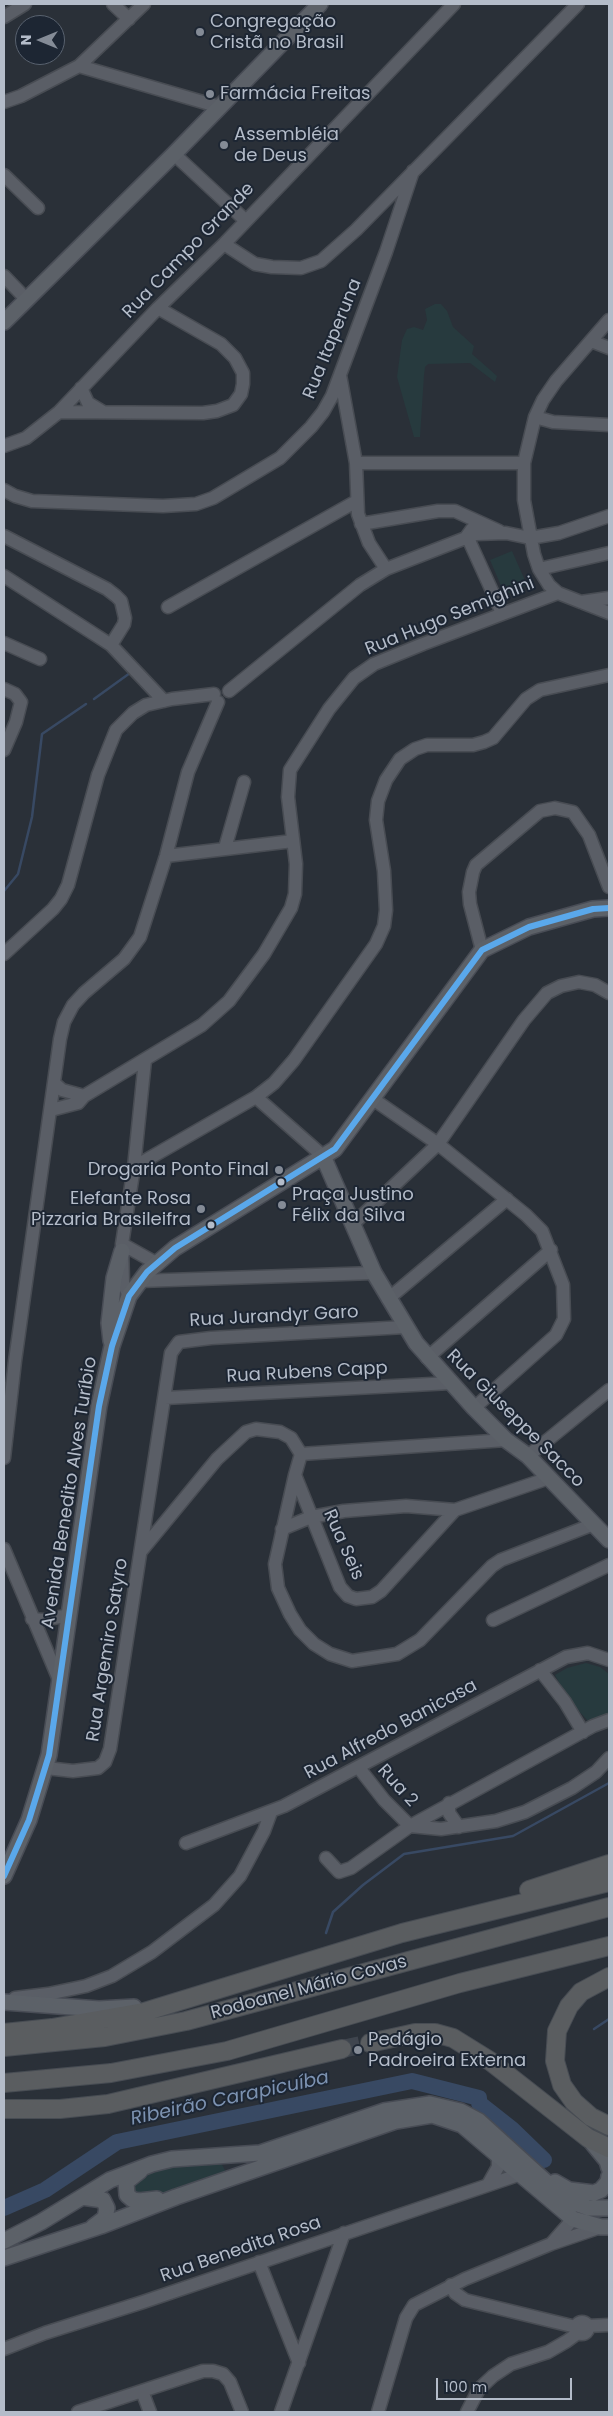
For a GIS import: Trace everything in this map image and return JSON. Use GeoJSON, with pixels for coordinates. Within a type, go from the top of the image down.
{"type":"FeatureCollection","features":[{"type":"Feature","properties":{"kind":"highway"},"geometry":{"type":"LineString","coordinates":[[402,1933],[506,1896],[609,1864]]}},
{"type":"Feature","properties":{"kind":"highway"},"geometry":{"type":"LineString","coordinates":[[4,2033],[107,2020],[162,2007],[184,1998],[402,1933],[609,1882]]}},
{"type":"Feature","properties":{"kind":"highway","name":"Rodoanel Mário Covas"},"geometry":{"type":"LineString","coordinates":[[4,2048],[106,2037],[186,2021],[609,1907]]}},
{"type":"Feature","properties":{"kind":"highway","name":"Rodoanel Mário Covas"},"geometry":{"type":"LineString","coordinates":[[4,2083],[111,2073],[226,2051],[460,1984],[609,1946]]}},
{"type":"Feature","properties":{"kind":"highway"},"geometry":{"type":"LineString","coordinates":[[609,1977],[581,1992],[569,2006],[557,2030],[555,2061],[562,2085],[574,2102],[591,2117],[609,2126]]}},
{"type":"Feature","properties":{"kind":"highway"},"geometry":{"type":"LineString","coordinates":[[370,2043],[415,2033],[435,2033],[453,2038],[490,2061],[588,2138],[609,2148]]}},
{"type":"Feature","properties":{"kind":"highway"},"geometry":{"type":"LineString","coordinates":[[4,2109],[60,2109],[108,2104],[342,2049]]}},
{"type":"Feature","properties":{"kind":"main road"},"geometry":{"type":"LineString","coordinates":[[4,322],[174,154],[320,4]]}},
{"type":"Feature","properties":{"kind":"main road","name":"Avenida Benedito Alves Turíbio"},"geometry":{"type":"LineString","coordinates":[[4,1876],[29,1820],[46,1768],[53,1736],[99,1406],[112,1346],[129,1296],[156,1263],[175,1248],[335,1149],[482,950],[529,927],[593,909],[609,908]]}},
{"type":"Feature","properties":{"kind":"main road","name":"Rua Giuseppe Sacco"},"geometry":{"type":"LineString","coordinates":[[323,1156],[374,1272],[405,1327],[427,1358],[506,1440],[528,1456],[609,1539]]}},
{"type":"Feature","properties":{"kind":"main road"},"geometry":{"type":"LineString","coordinates":[[112,1346],[109,1324],[114,1278],[122,1248]]}},
{"type":"Feature","properties":{"kind":"main road"},"geometry":{"type":"LineString","coordinates":[[4,2001],[99,2009],[127,2008],[184,1998]]}},
{"type":"Feature","properties":{"kind":"main road"},"geometry":{"type":"LineString","coordinates":[[4,2241],[123,2174],[152,2164],[172,2159],[260,2153],[384,2111],[430,2104],[460,2111],[479,2121],[573,2219],[605,2227]]}},
{"type":"Feature","properties":{"kind":"main road"},"geometry":{"type":"LineString","coordinates":[[4,2258],[396,2121],[418,2116],[443,2118],[462,2125],[498,2154],[576,2205],[602,2209],[609,2208]]}},
{"type":"Feature","properties":{"kind":"main road"},"geometry":{"type":"LineString","coordinates":[[588,2138],[608,2160],[609,2168]]}},
{"type":"Feature","properties":{"kind":"main road"},"geometry":{"type":"LineString","coordinates":[[152,2164],[127,2180],[125,2189],[127,2196],[139,2201],[176,2197]]}},
{"type":"Feature","properties":{"kind":"main road"},"geometry":{"type":"LineString","coordinates":[[528,2173],[569,2190],[585,2193],[601,2190],[608,2182],[609,2176]]}},
{"type":"Feature","properties":{"kind":"main road"},"geometry":{"type":"LineString","coordinates":[[81,2198],[103,2200],[107,2208],[105,2218],[90,2229]]}},
{"type":"Feature","properties":{"kind":"main road"},"geometry":{"type":"LineString","coordinates":[[4,2249],[69,2212],[81,2198]]}},
{"type":"Feature","properties":{"kind":"street"},"geometry":{"type":"LineString","coordinates":[[4,17],[25,4]]}},
{"type":"Feature","properties":{"kind":"street"},"geometry":{"type":"LineString","coordinates":[[113,4],[129,19]]}},
{"type":"Feature","properties":{"kind":"street"},"geometry":{"type":"LineString","coordinates":[[4,102],[21,96],[79,66],[144,4]]}},
{"type":"Feature","properties":{"kind":"street","name":"Rua Campo Grande"},"geometry":{"type":"LineString","coordinates":[[4,446],[26,438],[59,412],[158,308],[224,244],[454,4]]}},
{"type":"Feature","properties":{"kind":"street"},"geometry":{"type":"LineString","coordinates":[[224,244],[255,264],[288,269],[310,266],[330,254],[356,230],[578,4]]}},
{"type":"Feature","properties":{"kind":"street"},"geometry":{"type":"LineString","coordinates":[[79,66],[220,107]]}},
{"type":"Feature","properties":{"kind":"street"},"geometry":{"type":"LineString","coordinates":[[174,154],[245,220]]}},
{"type":"Feature","properties":{"kind":"street","name":"Rua Itaperuna"},"geometry":{"type":"LineString","coordinates":[[4,490],[15,496],[32,501],[150,506],[196,504],[213,498],[267,468],[303,435],[323,412],[332,396],[386,252],[413,171]]}},
{"type":"Feature","properties":{"kind":"street"},"geometry":{"type":"LineString","coordinates":[[4,175],[38,208]]}},
{"type":"Feature","properties":{"kind":"street"},"geometry":{"type":"LineString","coordinates":[[4,276],[27,300]]}},
{"type":"Feature","properties":{"kind":"street"},"geometry":{"type":"LineString","coordinates":[[59,412],[217,411],[233,405],[241,394],[243,373],[235,358],[221,344],[158,308]]}},
{"type":"Feature","properties":{"kind":"street"},"geometry":{"type":"LineString","coordinates":[[609,320],[542,400],[535,417],[524,463],[524,500],[530,538],[539,569],[549,585],[558,593],[609,614]]}},
{"type":"Feature","properties":{"kind":"street"},"geometry":{"type":"LineString","coordinates":[[591,341],[609,348]]}},
{"type":"Feature","properties":{"kind":"street"},"geometry":{"type":"LineString","coordinates":[[340,374],[356,463],[356,502],[361,524],[386,569]]}},
{"type":"Feature","properties":{"kind":"street"},"geometry":{"type":"LineString","coordinates":[[81,388],[88,403],[103,412]]}},
{"type":"Feature","properties":{"kind":"street"},"geometry":{"type":"LineString","coordinates":[[535,417],[553,422],[609,426]]}},
{"type":"Feature","properties":{"kind":"street"},"geometry":{"type":"LineString","coordinates":[[356,463],[524,463]]}},
{"type":"Feature","properties":{"kind":"street"},"geometry":{"type":"LineString","coordinates":[[168,607],[356,502]]}},
{"type":"Feature","properties":{"kind":"street"},"geometry":{"type":"LineString","coordinates":[[361,524],[438,511],[455,511],[491,529],[530,538],[559,533],[609,516]]}},
{"type":"Feature","properties":{"kind":"street"},"geometry":{"type":"LineString","coordinates":[[467,536],[473,526],[470,517]]}},
{"type":"Feature","properties":{"kind":"street"},"geometry":{"type":"LineString","coordinates":[[6,947],[53,909],[64,892],[98,775],[116,730],[133,713],[146,706],[164,701],[216,698],[223,703],[228,701],[229,691],[360,585],[386,569],[467,536],[506,534]]}},
{"type":"Feature","properties":{"kind":"street"},"geometry":{"type":"LineString","coordinates":[[4,536],[107,589],[121,601],[125,618],[124,624],[111,645]]}},
{"type":"Feature","properties":{"kind":"street"},"geometry":{"type":"LineString","coordinates":[[467,536],[502,613]]}},
{"type":"Feature","properties":{"kind":"street"},"geometry":{"type":"LineString","coordinates":[[539,569],[609,552]]}},
{"type":"Feature","properties":{"kind":"street"},"geometry":{"type":"LineString","coordinates":[[4,576],[111,645],[164,701]]}},
{"type":"Feature","properties":{"kind":"street","name":"Rua Hugo Semighini"},"geometry":{"type":"LineString","coordinates":[[50,1110],[71,1106],[216,1014],[229,1001],[264,954],[291,908],[297,881],[288,798],[290,770],[329,709],[354,678],[374,664],[502,613],[558,593]]}},
{"type":"Feature","properties":{"kind":"street"},"geometry":{"type":"LineString","coordinates":[[579,602],[609,598]]}},
{"type":"Feature","properties":{"kind":"street"},"geometry":{"type":"LineString","coordinates":[[4,643],[40,659]]}},
{"type":"Feature","properties":{"kind":"street"},"geometry":{"type":"LineString","coordinates":[[134,1167],[256,1097],[274,1083],[294,1060],[376,944],[384,926],[385,893],[376,820],[377,810],[386,780],[400,759],[414,749],[427,745],[473,745],[484,742],[493,738],[522,704],[540,690],[609,675]]}},
{"type":"Feature","properties":{"kind":"street"},"geometry":{"type":"LineString","coordinates":[[4,750],[7,735],[21,708],[20,698],[9,691]]}},
{"type":"Feature","properties":{"kind":"street"},"geometry":{"type":"LineString","coordinates":[[4,1458],[15,1361],[60,1039],[64,1022],[73,1005],[124,958],[140,937],[166,856],[188,772],[216,698]]}},
{"type":"Feature","properties":{"kind":"street"},"geometry":{"type":"LineString","coordinates":[[225,848],[244,782]]}},
{"type":"Feature","properties":{"kind":"street"},"geometry":{"type":"LineString","coordinates":[[482,950],[470,904],[469,892],[473,872],[476,865],[540,811],[555,808],[573,812],[589,835],[609,886]]}},
{"type":"Feature","properties":{"kind":"street"},"geometry":{"type":"LineString","coordinates":[[166,856],[293,841]]}},
{"type":"Feature","properties":{"kind":"street"},"geometry":{"type":"LineString","coordinates":[[352,1224],[438,1144],[524,1020],[547,993],[561,986],[579,982],[595,984],[609,992]]}},
{"type":"Feature","properties":{"kind":"street"},"geometry":{"type":"LineString","coordinates":[[129,1296],[124,1282],[122,1248],[134,1167],[145,1060]]}},
{"type":"Feature","properties":{"kind":"street"},"geometry":{"type":"LineString","coordinates":[[54,1083],[67,1092],[84,1096]]}},
{"type":"Feature","properties":{"kind":"street"},"geometry":{"type":"LineString","coordinates":[[256,1097],[323,1156]]}},
{"type":"Feature","properties":{"kind":"street"},"geometry":{"type":"LineString","coordinates":[[373,1098],[438,1144],[507,1199],[542,1231],[551,1250],[563,1285],[564,1319],[556,1335],[474,1408]]}},
{"type":"Feature","properties":{"kind":"street"},"geometry":{"type":"LineString","coordinates":[[388,1299],[507,1199]]}},
{"type":"Feature","properties":{"kind":"street"},"geometry":{"type":"LineString","coordinates":[[122,1248],[156,1263]]}},
{"type":"Feature","properties":{"kind":"street"},"geometry":{"type":"LineString","coordinates":[[427,1358],[551,1250]]}},
{"type":"Feature","properties":{"kind":"street"},"geometry":{"type":"LineString","coordinates":[[140,1281],[374,1272]]}},
{"type":"Feature","properties":{"kind":"street","name":"Rua Jurandyr Garo"},"geometry":{"type":"LineString","coordinates":[[142,1550],[171,1353],[179,1342],[184,1340],[405,1327]]}},
{"type":"Feature","properties":{"kind":"street","name":"Rua Rubens Capp"},"geometry":{"type":"LineString","coordinates":[[165,1398],[451,1383]]}},
{"type":"Feature","properties":{"kind":"street"},"geometry":{"type":"LineString","coordinates":[[528,1456],[609,1390]]}},
{"type":"Feature","properties":{"kind":"street","name":"Rua Argemiro Satyro"},"geometry":{"type":"LineString","coordinates":[[46,1768],[89,1770],[98,1768],[106,1762],[142,1550],[218,1459],[246,1432],[256,1429],[280,1432],[291,1438],[300,1454]]}},
{"type":"Feature","properties":{"kind":"street"},"geometry":{"type":"LineString","coordinates":[[506,1440],[300,1454],[275,1564],[276,1575],[290,1614],[300,1630],[314,1644],[330,1654],[352,1661],[398,1654],[420,1640],[492,1566],[517,1554],[594,1524]]}},
{"type":"Feature","properties":{"kind":"street","name":"Rua Seis"},"geometry":{"type":"LineString","coordinates":[[295,1475],[340,1587],[348,1596],[356,1600],[372,1597],[382,1591],[455,1510]]}},
{"type":"Feature","properties":{"kind":"street"},"geometry":{"type":"LineString","coordinates":[[282,1530],[311,1517],[344,1511],[406,1506],[455,1510],[549,1478]]}},
{"type":"Feature","properties":{"kind":"street"},"geometry":{"type":"LineString","coordinates":[[4,1549],[60,1682]]}},
{"type":"Feature","properties":{"kind":"street"},"geometry":{"type":"LineString","coordinates":[[493,1620],[609,1565]]}},
{"type":"Feature","properties":{"kind":"street"},"geometry":{"type":"LineString","coordinates":[[32,1619],[43,1620],[70,1615]]}},
{"type":"Feature","properties":{"kind":"street","name":"Rua Alfredo Banicasa"},"geometry":{"type":"LineString","coordinates":[[186,1844],[271,1812],[359,1768],[566,1657],[580,1653],[595,1654],[609,1660]]}},
{"type":"Feature","properties":{"kind":"street"},"geometry":{"type":"LineString","coordinates":[[540,1670],[565,1702],[584,1732]]}},
{"type":"Feature","properties":{"kind":"street"},"geometry":{"type":"LineString","coordinates":[[326,1858],[339,1872],[351,1868],[410,1826],[449,1803],[584,1732],[607,1724]]}},
{"type":"Feature","properties":{"kind":"street"},"geometry":{"type":"LineString","coordinates":[[410,1826],[441,1829],[496,1822],[532,1809],[572,1788],[596,1772],[609,1758]]}},
{"type":"Feature","properties":{"kind":"street","name":"Rua 2"},"geometry":{"type":"LineString","coordinates":[[359,1768],[384,1800],[410,1826]]}},
{"type":"Feature","properties":{"kind":"street"},"geometry":{"type":"LineString","coordinates":[[449,1803],[449,1813],[459,1827]]}},
{"type":"Feature","properties":{"kind":"street"},"geometry":{"type":"LineString","coordinates":[[4,2001],[86,1986],[112,1976],[152,1952],[214,1905],[240,1876],[264,1831],[271,1812]]}},
{"type":"Feature","properties":{"kind":"street"},"geometry":{"type":"LineString","coordinates":[[489,2183],[498,2168],[498,2154]]}},
{"type":"Feature","properties":{"kind":"street","name":"Rua Benedita Rosa"},"geometry":{"type":"LineString","coordinates":[[4,2349],[45,2333],[489,2183],[528,2173]]}},
{"type":"Feature","properties":{"kind":"street"},"geometry":{"type":"LineString","coordinates":[[550,2244],[573,2219]]}},
{"type":"Feature","properties":{"kind":"street"},"geometry":{"type":"LineString","coordinates":[[378,2412],[406,2318],[414,2305],[451,2285],[550,2244],[605,2227]]}},
{"type":"Feature","properties":{"kind":"street"},"geometry":{"type":"LineString","coordinates":[[281,2412],[344,2233]]}},
{"type":"Feature","properties":{"kind":"street"},"geometry":{"type":"LineString","coordinates":[[4,2264],[27,2249]]}},
{"type":"Feature","properties":{"kind":"street"},"geometry":{"type":"LineString","coordinates":[[259,2262],[299,2363]]}},
{"type":"Feature","properties":{"kind":"street"},"geometry":{"type":"LineString","coordinates":[[451,2285],[456,2294],[465,2300],[580,2329],[609,2325]]}},
{"type":"Feature","properties":{"kind":"street"},"geometry":{"type":"LineString","coordinates":[[467,2412],[480,2389],[493,2376],[511,2364],[548,2352],[568,2341],[580,2329]]}},
{"type":"Feature","properties":{"kind":"street"},"geometry":{"type":"LineString","coordinates":[[78,2412],[202,2371],[213,2371],[223,2374],[230,2382],[242,2412]]}},
{"type":"Feature","properties":{"kind":"street"},"geometry":{"type":"LineString","coordinates":[[142,2391],[150,2412]]}},
{"type":"Feature","properties":{"kind":"green space"},"geometry":{"type":"Polygon","coordinates":[[[435,304],[441,304],[447,311],[453,327],[474,346],[472,354],[497,376],[495,382],[470,363],[428,364],[425,367],[424,375],[420,437],[414,437],[397,377],[402,340],[407,329],[414,327],[423,330],[427,320],[425,309],[435,304]]]}},
{"type":"Feature","properties":{"kind":"green space"},"geometry":{"type":"Polygon","coordinates":[[[512,551],[527,585],[505,595],[490,560],[512,551]]]}},
{"type":"Feature","properties":{"kind":"green space"},"geometry":{"type":"Polygon","coordinates":[[[586,1663],[600,1667],[609,1674],[609,1716],[588,1721],[568,1699],[555,1675],[567,1668],[586,1663]]]}},
{"type":"Feature","properties":{"kind":"green space"},"geometry":{"type":"Polygon","coordinates":[[[221,2163],[226,2172],[164,2193],[135,2195],[131,2183],[158,2168],[221,2163]]]}},
{"type":"Feature","properties":{"kind":"waterway"},"geometry":{"type":"LineString","coordinates":[[94,699],[130,673]]}},
{"type":"Feature","properties":{"kind":"waterway"},"geometry":{"type":"LineString","coordinates":[[4,891],[18,874],[32,817],[42,734],[86,704]]}},
{"type":"Feature","properties":{"kind":"waterway"},"geometry":{"type":"LineString","coordinates":[[326,1933],[333,1912],[363,1885],[404,1854],[513,1836],[609,1783]]}},
{"type":"Feature","properties":{"kind":"waterway","name":"Ribeirão Carapicuíba"},"geometry":{"type":"LineString","coordinates":[[594,2029],[609,2019]]}},
{"type":"Feature","properties":{"kind":"waterway","name":"Ribeirão Carapicuíba"},"geometry":{"type":"LineString","coordinates":[[4,2208],[45,2190],[117,2142],[412,2081],[479,2098],[479,2103],[512,2129],[544,2160]]}},
{"type":"Feature","properties":{"kind":"tunnel"},"geometry":{"type":"LineString","coordinates":[[342,2049],[370,2043]]}},
{"type":"Feature","properties":{"kind":"transit line"},"geometry":{"type":"LineString","coordinates":[[4,1876],[29,1820],[49,1755],[99,1406],[112,1346],[129,1296],[147,1272],[175,1248],[335,1149],[482,950],[529,927],[593,909],[609,908]]}},
{"type":"Feature","properties":{"kind":"place","name":"Congregação Cristã no Brasil"},"geometry":{"type":"Point","coordinates":[200,32]}},
{"type":"Feature","properties":{"kind":"place","name":"Farmácia Freitas"},"geometry":{"type":"Point","coordinates":[210,94]}},
{"type":"Feature","properties":{"kind":"place","name":"Assembléia de Deus"},"geometry":{"type":"Point","coordinates":[224,145]}},
{"type":"Feature","properties":{"kind":"place","name":"Drogaria Ponto Final"},"geometry":{"type":"Point","coordinates":[279,1170]}},
{"type":"Feature","properties":{"kind":"place","name":"Praça Justino Félix da Silva"},"geometry":{"type":"Point","coordinates":[282,1205]}},
{"type":"Feature","properties":{"kind":"place","name":"Elefante Rosa Pizzaria Brasileifra"},"geometry":{"type":"Point","coordinates":[201,1209]}},
{"type":"Feature","properties":{"kind":"place","name":"Pedágio Padroeira Externa"},"geometry":{"type":"Point","coordinates":[358,2050]}}]}
